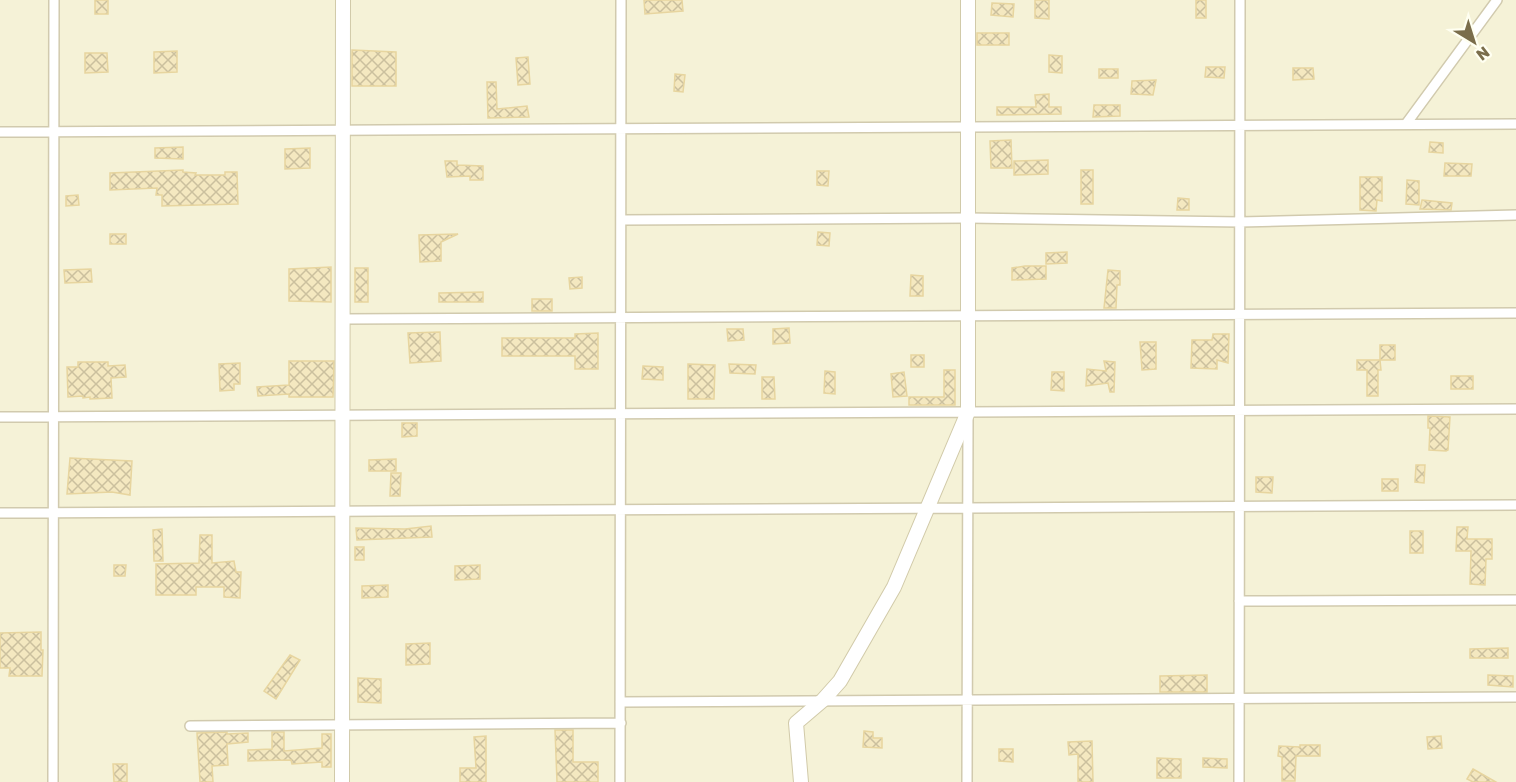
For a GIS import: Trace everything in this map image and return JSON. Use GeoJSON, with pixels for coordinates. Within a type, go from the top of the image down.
{"type":"FeatureCollection","features":[{"type":"Feature","properties":{"kind":"street"},"geometry":{"type":"LineString","coordinates":[[53,782],[54,0]]}},
{"type":"Feature","properties":{"kind":"street"},"geometry":{"type":"LineString","coordinates":[[342,782],[343,0]]}},
{"type":"Feature","properties":{"kind":"street"},"geometry":{"type":"LineString","coordinates":[[620,782],[621,0]]}},
{"type":"Feature","properties":{"kind":"street"},"geometry":{"type":"LineString","coordinates":[[967,782],[968,0]]}},
{"type":"Feature","properties":{"kind":"street"},"geometry":{"type":"LineString","coordinates":[[1239,782],[1240,0]]}},
{"type":"Feature","properties":{"kind":"street"},"geometry":{"type":"LineString","coordinates":[[1406,124],[1497,0]]}},
{"type":"Feature","properties":{"kind":"street"},"geometry":{"type":"LineString","coordinates":[[0,132],[1516,124]]}},
{"type":"Feature","properties":{"kind":"street"},"geometry":{"type":"LineString","coordinates":[[621,220],[968,218],[1240,222],[1516,215]]}},
{"type":"Feature","properties":{"kind":"street"},"geometry":{"type":"LineString","coordinates":[[343,319],[1516,313]]}},
{"type":"Feature","properties":{"kind":"street"},"geometry":{"type":"LineString","coordinates":[[0,417],[1516,409]]}},
{"type":"Feature","properties":{"kind":"street"},"geometry":{"type":"LineString","coordinates":[[801,782],[796,723],[823,700],[840,681],[894,587],[968,412]]}},
{"type":"Feature","properties":{"kind":"street"},"geometry":{"type":"LineString","coordinates":[[0,513],[1516,505]]}},
{"type":"Feature","properties":{"kind":"street"},"geometry":{"type":"LineString","coordinates":[[1239,601],[1516,600]]}},
{"type":"Feature","properties":{"kind":"street"},"geometry":{"type":"LineString","coordinates":[[620,702],[1516,697]]}},
{"type":"Feature","properties":{"kind":"street"},"geometry":{"type":"LineString","coordinates":[[190,726],[621,723]]}},
{"type":"Feature","properties":{"kind":"shaded area"},"geometry":{"type":"Polygon","coordinates":[[[0,0],[1516,0],[1516,782],[0,782],[0,0]]]}},
{"type":"Feature","properties":{"kind":"building"},"geometry":{"type":"Polygon","coordinates":[[[95,0],[108,0],[108,14],[95,14],[95,0]]]}},
{"type":"Feature","properties":{"kind":"building"},"geometry":{"type":"Polygon","coordinates":[[[644,0],[682,0],[683,11],[645,14],[644,0]]]}},
{"type":"Feature","properties":{"kind":"building"},"geometry":{"type":"Polygon","coordinates":[[[1035,0],[1049,0],[1049,19],[1035,18],[1035,0]]]}},
{"type":"Feature","properties":{"kind":"building"},"geometry":{"type":"Polygon","coordinates":[[[1196,0],[1206,0],[1206,18],[1196,18],[1196,0]]]}},
{"type":"Feature","properties":{"kind":"building"},"geometry":{"type":"Polygon","coordinates":[[[992,3],[1014,4],[1013,17],[991,15],[992,3]]]}},
{"type":"Feature","properties":{"kind":"building"},"geometry":{"type":"Polygon","coordinates":[[[977,33],[1009,33],[1009,45],[977,45],[977,33]]]}},
{"type":"Feature","properties":{"kind":"building"},"geometry":{"type":"Polygon","coordinates":[[[352,50],[396,52],[396,86],[352,86],[352,50]]]}},
{"type":"Feature","properties":{"kind":"building"},"geometry":{"type":"Polygon","coordinates":[[[177,51],[177,72],[154,73],[154,52],[177,51]]]}},
{"type":"Feature","properties":{"kind":"building"},"geometry":{"type":"Polygon","coordinates":[[[85,53],[107,53],[108,72],[85,73],[85,53]]]}},
{"type":"Feature","properties":{"kind":"building"},"geometry":{"type":"Polygon","coordinates":[[[1049,55],[1062,56],[1062,73],[1049,72],[1049,55]]]}},
{"type":"Feature","properties":{"kind":"building"},"geometry":{"type":"Polygon","coordinates":[[[528,57],[530,84],[518,85],[516,58],[528,57]]]}},
{"type":"Feature","properties":{"kind":"building"},"geometry":{"type":"Polygon","coordinates":[[[1206,67],[1225,67],[1224,78],[1205,77],[1206,67]]]}},
{"type":"Feature","properties":{"kind":"building"},"geometry":{"type":"Polygon","coordinates":[[[1293,68],[1313,68],[1314,79],[1293,80],[1293,68]]]}},
{"type":"Feature","properties":{"kind":"building"},"geometry":{"type":"Polygon","coordinates":[[[1099,69],[1118,69],[1118,78],[1099,78],[1099,69]]]}},
{"type":"Feature","properties":{"kind":"building"},"geometry":{"type":"Polygon","coordinates":[[[675,74],[685,75],[683,92],[674,91],[675,74]]]}},
{"type":"Feature","properties":{"kind":"building"},"geometry":{"type":"Polygon","coordinates":[[[1156,80],[1153,95],[1131,94],[1132,81],[1156,80]]]}},
{"type":"Feature","properties":{"kind":"building"},"geometry":{"type":"Polygon","coordinates":[[[487,82],[496,82],[497,109],[527,106],[529,117],[488,118],[487,82]]]}},
{"type":"Feature","properties":{"kind":"building"},"geometry":{"type":"Polygon","coordinates":[[[1049,94],[1049,107],[1061,107],[1061,114],[997,115],[997,107],[1036,107],[1035,95],[1049,94]]]}},
{"type":"Feature","properties":{"kind":"building"},"geometry":{"type":"Polygon","coordinates":[[[1094,105],[1120,105],[1120,116],[1093,117],[1094,105]]]}},
{"type":"Feature","properties":{"kind":"building"},"geometry":{"type":"Polygon","coordinates":[[[1011,140],[1012,168],[991,168],[990,141],[1011,140]]]}},
{"type":"Feature","properties":{"kind":"building"},"geometry":{"type":"Polygon","coordinates":[[[1430,142],[1443,143],[1443,153],[1429,152],[1430,142]]]}},
{"type":"Feature","properties":{"kind":"building"},"geometry":{"type":"Polygon","coordinates":[[[183,147],[183,159],[155,158],[155,148],[183,147]]]}},
{"type":"Feature","properties":{"kind":"building"},"geometry":{"type":"Polygon","coordinates":[[[310,148],[310,168],[285,169],[285,149],[310,148]]]}},
{"type":"Feature","properties":{"kind":"building"},"geometry":{"type":"Polygon","coordinates":[[[1048,160],[1048,174],[1014,175],[1014,161],[1048,160]]]}},
{"type":"Feature","properties":{"kind":"building"},"geometry":{"type":"Polygon","coordinates":[[[445,161],[457,161],[457,165],[483,166],[483,180],[470,180],[470,176],[447,177],[445,161]]]}},
{"type":"Feature","properties":{"kind":"building"},"geometry":{"type":"Polygon","coordinates":[[[1445,163],[1472,164],[1471,176],[1444,176],[1445,163]]]}},
{"type":"Feature","properties":{"kind":"building"},"geometry":{"type":"Polygon","coordinates":[[[183,170],[183,172],[196,173],[195,175],[225,175],[225,172],[237,172],[238,204],[162,206],[162,195],[156,195],[157,188],[110,190],[110,173],[183,170]]]}},
{"type":"Feature","properties":{"kind":"building"},"geometry":{"type":"Polygon","coordinates":[[[1081,170],[1093,170],[1093,204],[1081,204],[1081,170]]]}},
{"type":"Feature","properties":{"kind":"building"},"geometry":{"type":"Polygon","coordinates":[[[817,171],[829,171],[828,186],[817,185],[817,171]]]}},
{"type":"Feature","properties":{"kind":"building"},"geometry":{"type":"Polygon","coordinates":[[[1360,177],[1382,177],[1382,201],[1377,200],[1376,211],[1360,210],[1360,177]]]}},
{"type":"Feature","properties":{"kind":"building"},"geometry":{"type":"Polygon","coordinates":[[[1407,180],[1419,181],[1419,205],[1406,204],[1407,180]]]}},
{"type":"Feature","properties":{"kind":"building"},"geometry":{"type":"Polygon","coordinates":[[[78,195],[79,205],[66,206],[66,196],[78,195]]]}},
{"type":"Feature","properties":{"kind":"building"},"geometry":{"type":"Polygon","coordinates":[[[1178,198],[1189,199],[1189,210],[1177,210],[1178,198]]]}},
{"type":"Feature","properties":{"kind":"building"},"geometry":{"type":"Polygon","coordinates":[[[1422,200],[1452,203],[1451,210],[1420,209],[1422,200]]]}},
{"type":"Feature","properties":{"kind":"building"},"geometry":{"type":"Polygon","coordinates":[[[818,232],[830,233],[829,246],[817,245],[818,232]]]}},
{"type":"Feature","properties":{"kind":"building"},"geometry":{"type":"Polygon","coordinates":[[[110,234],[126,234],[126,244],[110,244],[110,234]]]}},
{"type":"Feature","properties":{"kind":"building"},"geometry":{"type":"Polygon","coordinates":[[[458,234],[441,242],[441,261],[420,262],[419,235],[458,234]]]}},
{"type":"Feature","properties":{"kind":"building"},"geometry":{"type":"Polygon","coordinates":[[[1067,252],[1067,263],[1046,264],[1046,253],[1067,252]]]}},
{"type":"Feature","properties":{"kind":"building"},"geometry":{"type":"Polygon","coordinates":[[[1046,266],[1046,279],[1012,280],[1012,268],[1046,266]]]}},
{"type":"Feature","properties":{"kind":"building"},"geometry":{"type":"Polygon","coordinates":[[[331,267],[331,302],[289,301],[289,269],[331,267]]]}},
{"type":"Feature","properties":{"kind":"building"},"geometry":{"type":"Polygon","coordinates":[[[355,268],[368,268],[368,302],[355,302],[355,268]]]}},
{"type":"Feature","properties":{"kind":"building"},"geometry":{"type":"Polygon","coordinates":[[[91,269],[92,282],[65,283],[64,270],[91,269]]]}},
{"type":"Feature","properties":{"kind":"building"},"geometry":{"type":"Polygon","coordinates":[[[1108,270],[1120,271],[1116,308],[1104,308],[1108,270]]]}},
{"type":"Feature","properties":{"kind":"building"},"geometry":{"type":"Polygon","coordinates":[[[911,275],[923,276],[923,296],[910,296],[911,275]]]}},
{"type":"Feature","properties":{"kind":"building"},"geometry":{"type":"Polygon","coordinates":[[[582,277],[582,288],[570,289],[569,278],[582,277]]]}},
{"type":"Feature","properties":{"kind":"building"},"geometry":{"type":"Polygon","coordinates":[[[483,292],[483,302],[439,302],[439,293],[483,292]]]}},
{"type":"Feature","properties":{"kind":"building"},"geometry":{"type":"Polygon","coordinates":[[[532,299],[552,299],[552,311],[532,311],[532,299]]]}},
{"type":"Feature","properties":{"kind":"building"},"geometry":{"type":"Polygon","coordinates":[[[789,328],[790,343],[773,344],[773,329],[789,328]]]}},
{"type":"Feature","properties":{"kind":"building"},"geometry":{"type":"Polygon","coordinates":[[[727,329],[743,329],[744,340],[728,341],[727,329]]]}},
{"type":"Feature","properties":{"kind":"building"},"geometry":{"type":"Polygon","coordinates":[[[440,332],[441,361],[410,363],[408,333],[440,332]]]}},
{"type":"Feature","properties":{"kind":"building"},"geometry":{"type":"Polygon","coordinates":[[[598,333],[598,369],[575,369],[575,356],[502,356],[502,338],[575,338],[575,334],[598,333]]]}},
{"type":"Feature","properties":{"kind":"building"},"geometry":{"type":"Polygon","coordinates":[[[1213,334],[1229,334],[1228,363],[1217,360],[1217,369],[1191,368],[1192,340],[1212,340],[1213,334]]]}},
{"type":"Feature","properties":{"kind":"building"},"geometry":{"type":"Polygon","coordinates":[[[1140,342],[1156,342],[1156,369],[1142,370],[1140,342]]]}},
{"type":"Feature","properties":{"kind":"building"},"geometry":{"type":"Polygon","coordinates":[[[1380,345],[1395,345],[1395,360],[1380,360],[1380,345]]]}},
{"type":"Feature","properties":{"kind":"building"},"geometry":{"type":"Polygon","coordinates":[[[911,355],[924,355],[924,367],[911,367],[911,355]]]}},
{"type":"Feature","properties":{"kind":"building"},"geometry":{"type":"Polygon","coordinates":[[[1357,360],[1380,360],[1378,396],[1367,396],[1367,370],[1357,370],[1357,360]]]}},
{"type":"Feature","properties":{"kind":"building"},"geometry":{"type":"Polygon","coordinates":[[[289,361],[334,361],[333,397],[289,397],[289,394],[258,396],[257,387],[289,385],[289,361]]]}},
{"type":"Feature","properties":{"kind":"building"},"geometry":{"type":"Polygon","coordinates":[[[1104,361],[1115,362],[1114,392],[1110,392],[1108,383],[1086,386],[1087,369],[1106,371],[1104,361]]]}},
{"type":"Feature","properties":{"kind":"building"},"geometry":{"type":"Polygon","coordinates":[[[78,362],[108,362],[108,366],[125,365],[126,377],[111,378],[112,398],[68,397],[67,367],[78,367],[78,362]]]}},
{"type":"Feature","properties":{"kind":"building"},"geometry":{"type":"Polygon","coordinates":[[[240,363],[240,384],[234,384],[234,390],[220,391],[219,364],[240,363]]]}},
{"type":"Feature","properties":{"kind":"building"},"geometry":{"type":"Polygon","coordinates":[[[688,364],[715,365],[714,399],[688,399],[688,364]]]}},
{"type":"Feature","properties":{"kind":"building"},"geometry":{"type":"Polygon","coordinates":[[[729,364],[756,365],[755,374],[730,373],[729,364]]]}},
{"type":"Feature","properties":{"kind":"building"},"geometry":{"type":"Polygon","coordinates":[[[643,366],[663,367],[663,380],[642,379],[643,366]]]}},
{"type":"Feature","properties":{"kind":"building"},"geometry":{"type":"Polygon","coordinates":[[[944,370],[955,370],[955,405],[909,405],[909,397],[944,397],[944,370]]]}},
{"type":"Feature","properties":{"kind":"building"},"geometry":{"type":"Polygon","coordinates":[[[825,371],[835,372],[835,394],[824,393],[825,371]]]}},
{"type":"Feature","properties":{"kind":"building"},"geometry":{"type":"Polygon","coordinates":[[[904,372],[907,396],[893,397],[891,374],[904,372]]]}},
{"type":"Feature","properties":{"kind":"building"},"geometry":{"type":"Polygon","coordinates":[[[1052,372],[1064,372],[1064,391],[1051,390],[1052,372]]]}},
{"type":"Feature","properties":{"kind":"building"},"geometry":{"type":"Polygon","coordinates":[[[1451,376],[1473,376],[1473,389],[1451,389],[1451,376]]]}},
{"type":"Feature","properties":{"kind":"building"},"geometry":{"type":"Polygon","coordinates":[[[762,377],[774,377],[775,399],[762,399],[762,377]]]}},
{"type":"Feature","properties":{"kind":"building"},"geometry":{"type":"Polygon","coordinates":[[[1428,416],[1450,417],[1448,450],[1429,450],[1428,416]]]}},
{"type":"Feature","properties":{"kind":"building"},"geometry":{"type":"Polygon","coordinates":[[[402,423],[417,423],[417,436],[402,437],[402,423]]]}},
{"type":"Feature","properties":{"kind":"building"},"geometry":{"type":"Polygon","coordinates":[[[70,458],[132,461],[130,495],[112,492],[67,494],[70,458]]]}},
{"type":"Feature","properties":{"kind":"building"},"geometry":{"type":"Polygon","coordinates":[[[396,459],[396,471],[369,471],[369,460],[396,459]]]}},
{"type":"Feature","properties":{"kind":"building"},"geometry":{"type":"Polygon","coordinates":[[[1416,465],[1425,465],[1424,483],[1415,482],[1416,465]]]}},
{"type":"Feature","properties":{"kind":"building"},"geometry":{"type":"Polygon","coordinates":[[[391,473],[401,473],[400,496],[390,496],[391,473]]]}},
{"type":"Feature","properties":{"kind":"building"},"geometry":{"type":"Polygon","coordinates":[[[1256,477],[1273,477],[1272,493],[1256,492],[1256,477]]]}},
{"type":"Feature","properties":{"kind":"building"},"geometry":{"type":"Polygon","coordinates":[[[1382,479],[1398,479],[1398,491],[1382,491],[1382,479]]]}},
{"type":"Feature","properties":{"kind":"building"},"geometry":{"type":"Polygon","coordinates":[[[431,526],[432,537],[357,540],[356,528],[405,529],[431,526]]]}},
{"type":"Feature","properties":{"kind":"building"},"geometry":{"type":"Polygon","coordinates":[[[1457,527],[1468,527],[1467,539],[1492,539],[1492,559],[1486,559],[1485,585],[1470,584],[1471,551],[1456,551],[1457,527]]]}},
{"type":"Feature","properties":{"kind":"building"},"geometry":{"type":"Polygon","coordinates":[[[162,529],[163,561],[154,561],[153,530],[162,529]]]}},
{"type":"Feature","properties":{"kind":"building"},"geometry":{"type":"Polygon","coordinates":[[[1410,531],[1423,531],[1423,553],[1410,553],[1410,531]]]}},
{"type":"Feature","properties":{"kind":"building"},"geometry":{"type":"Polygon","coordinates":[[[200,535],[212,535],[212,563],[234,561],[236,572],[241,572],[240,598],[224,597],[224,587],[196,587],[196,595],[156,595],[156,564],[199,563],[200,535]]]}},
{"type":"Feature","properties":{"kind":"building"},"geometry":{"type":"Polygon","coordinates":[[[355,547],[364,547],[364,560],[355,560],[355,547]]]}},
{"type":"Feature","properties":{"kind":"building"},"geometry":{"type":"Polygon","coordinates":[[[114,565],[126,565],[125,576],[114,576],[114,565]]]}},
{"type":"Feature","properties":{"kind":"building"},"geometry":{"type":"Polygon","coordinates":[[[480,565],[480,579],[455,580],[455,566],[480,565]]]}},
{"type":"Feature","properties":{"kind":"building"},"geometry":{"type":"Polygon","coordinates":[[[388,585],[388,597],[362,598],[362,586],[388,585]]]}},
{"type":"Feature","properties":{"kind":"building"},"geometry":{"type":"Polygon","coordinates":[[[41,632],[42,676],[9,676],[10,668],[0,668],[0,633],[41,632]]]}},
{"type":"Feature","properties":{"kind":"building"},"geometry":{"type":"Polygon","coordinates":[[[430,643],[430,664],[406,665],[406,644],[430,643]]]}},
{"type":"Feature","properties":{"kind":"building"},"geometry":{"type":"Polygon","coordinates":[[[1508,648],[1508,658],[1470,658],[1470,649],[1508,648]]]}},
{"type":"Feature","properties":{"kind":"building"},"geometry":{"type":"Polygon","coordinates":[[[290,655],[300,660],[276,699],[264,691],[290,655]]]}},
{"type":"Feature","properties":{"kind":"building"},"geometry":{"type":"Polygon","coordinates":[[[1207,675],[1207,692],[1160,692],[1160,676],[1207,675]]]}},
{"type":"Feature","properties":{"kind":"building"},"geometry":{"type":"Polygon","coordinates":[[[1488,675],[1513,676],[1513,687],[1488,685],[1488,675]]]}},
{"type":"Feature","properties":{"kind":"building"},"geometry":{"type":"Polygon","coordinates":[[[358,678],[381,679],[381,703],[358,702],[358,678]]]}},
{"type":"Feature","properties":{"kind":"building"},"geometry":{"type":"Polygon","coordinates":[[[555,730],[573,730],[573,762],[598,762],[598,782],[557,782],[555,730]]]}},
{"type":"Feature","properties":{"kind":"building"},"geometry":{"type":"Polygon","coordinates":[[[864,731],[873,732],[873,738],[882,738],[882,748],[863,747],[864,731]]]}},
{"type":"Feature","properties":{"kind":"building"},"geometry":{"type":"Polygon","coordinates":[[[227,732],[227,734],[248,733],[248,742],[227,744],[228,765],[212,766],[213,782],[200,782],[197,733],[227,732]]]}},
{"type":"Feature","properties":{"kind":"building"},"geometry":{"type":"Polygon","coordinates":[[[272,732],[284,732],[284,751],[322,748],[322,734],[331,734],[331,767],[322,767],[322,762],[292,764],[291,760],[248,761],[248,750],[272,749],[272,732]]]}},
{"type":"Feature","properties":{"kind":"building"},"geometry":{"type":"Polygon","coordinates":[[[486,736],[486,782],[460,782],[460,768],[476,768],[474,737],[486,736]]]}},
{"type":"Feature","properties":{"kind":"building"},"geometry":{"type":"Polygon","coordinates":[[[1441,736],[1442,748],[1428,749],[1427,737],[1441,736]]]}},
{"type":"Feature","properties":{"kind":"building"},"geometry":{"type":"Polygon","coordinates":[[[1092,741],[1093,782],[1078,782],[1078,754],[1069,755],[1068,742],[1092,741]]]}},
{"type":"Feature","properties":{"kind":"building"},"geometry":{"type":"Polygon","coordinates":[[[1300,745],[1320,745],[1320,756],[1296,756],[1295,781],[1282,781],[1282,757],[1278,756],[1279,746],[1300,747],[1300,745]]]}},
{"type":"Feature","properties":{"kind":"building"},"geometry":{"type":"Polygon","coordinates":[[[999,749],[1013,749],[1013,762],[999,761],[999,749]]]}},
{"type":"Feature","properties":{"kind":"building"},"geometry":{"type":"Polygon","coordinates":[[[1157,758],[1181,759],[1181,778],[1157,778],[1157,758]]]}},
{"type":"Feature","properties":{"kind":"building"},"geometry":{"type":"Polygon","coordinates":[[[1203,758],[1227,759],[1227,768],[1203,767],[1203,758]]]}},
{"type":"Feature","properties":{"kind":"building"},"geometry":{"type":"Polygon","coordinates":[[[113,764],[127,764],[127,782],[114,782],[113,764]]]}},
{"type":"Feature","properties":{"kind":"building"},"geometry":{"type":"Polygon","coordinates":[[[1473,769],[1496,782],[1473,782],[1467,779],[1473,769]]]}}]}
